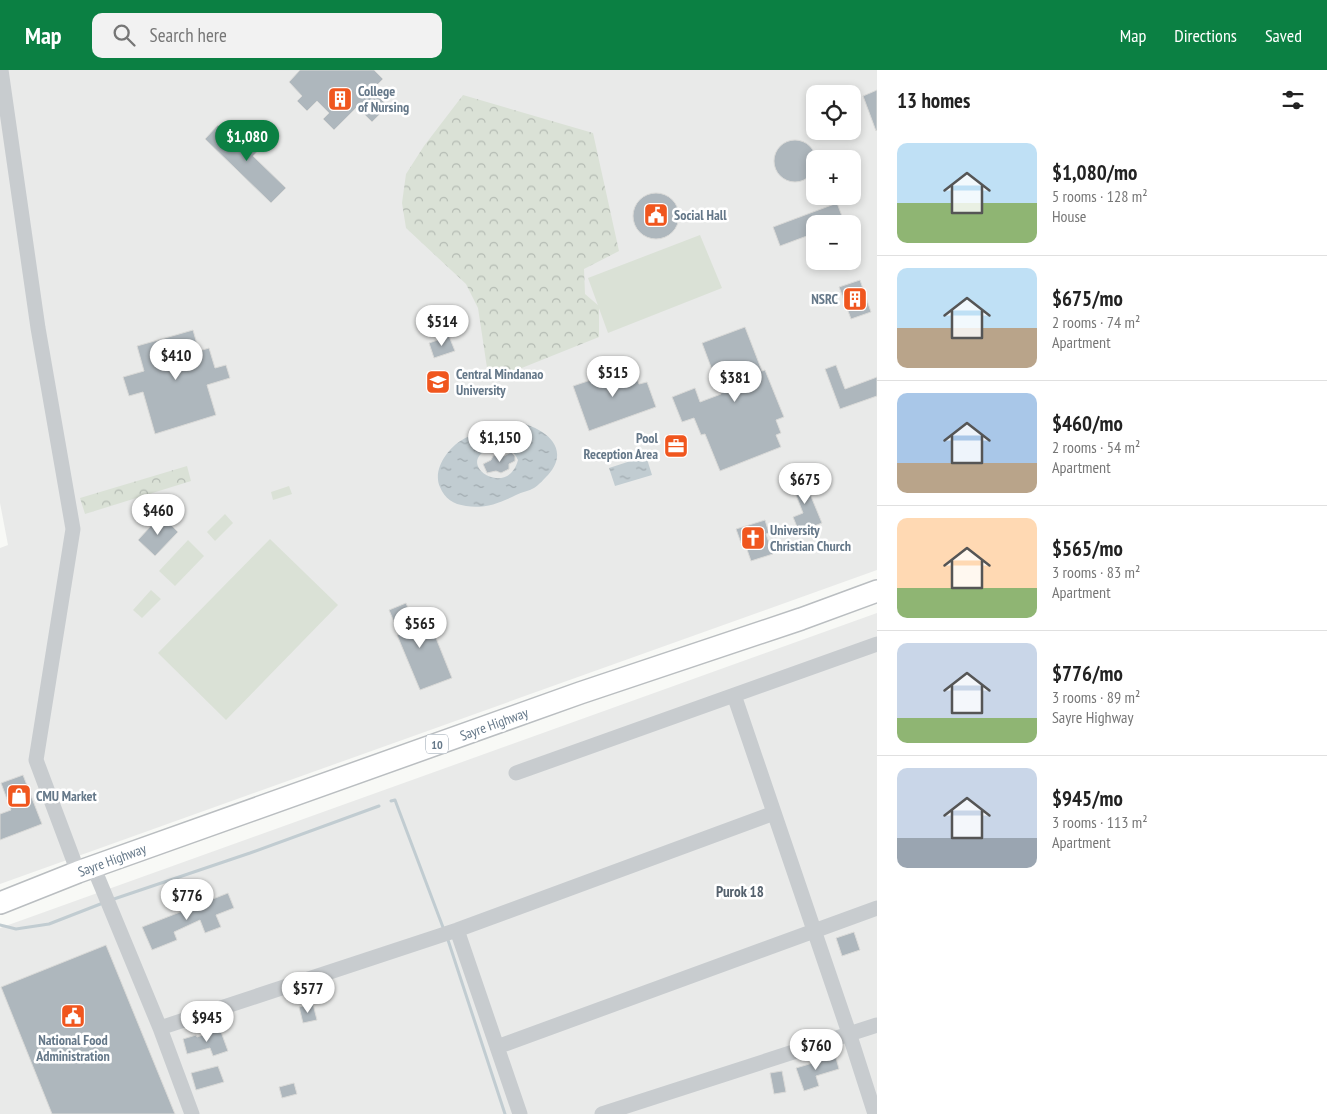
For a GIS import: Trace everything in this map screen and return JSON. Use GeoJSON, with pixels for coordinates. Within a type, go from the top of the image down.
{"type":"FeatureCollection","features":[{"type":"Feature","properties":{"kind":"highway","name":"Sayre Highway"},"geometry":{"type":"LineString","coordinates":[[0,903],[86,869],[561,700],[877,591]]}},
{"type":"Feature","properties":{"kind":"street"},"geometry":{"type":"LineString","coordinates":[[1,70],[38,328],[73,529],[36,760],[160,1028],[192,1114]]}},
{"type":"Feature","properties":{"kind":"street"},"geometry":{"type":"LineString","coordinates":[[516,773],[877,644]]}},
{"type":"Feature","properties":{"kind":"street"},"geometry":{"type":"LineString","coordinates":[[734,695],[850,1033],[874,1114]]}},
{"type":"Feature","properties":{"kind":"street"},"geometry":{"type":"LineString","coordinates":[[160,1028],[457,930],[774,813]]}},
{"type":"Feature","properties":{"kind":"street"},"geometry":{"type":"LineString","coordinates":[[496,1047],[877,908]]}},
{"type":"Feature","properties":{"kind":"street"},"geometry":{"type":"LineString","coordinates":[[457,930],[520,1114]]}},
{"type":"Feature","properties":{"kind":"street"},"geometry":{"type":"LineString","coordinates":[[602,1114],[877,1025]]}},
{"type":"Feature","properties":{"kind":"shaded area","name":"Central Mindanao University"},"geometry":{"type":"Polygon","coordinates":[[[0,70],[877,70],[877,570],[0,884],[0,548],[8,545],[0,503],[0,70]]]}},
{"type":"Feature","properties":{"kind":"shaded area"},"geometry":{"type":"Polygon","coordinates":[[[877,613],[877,1114],[0,1114],[0,928],[877,613]]]}},
{"type":"Feature","properties":{"kind":"green space"},"geometry":{"type":"Polygon","coordinates":[[[463,95],[593,133],[619,251],[584,269],[585,294],[599,306],[599,337],[489,381],[478,308],[466,284],[406,228],[402,203],[406,174],[424,146],[463,95]]]}},
{"type":"Feature","properties":{"kind":"green space"},"geometry":{"type":"Polygon","coordinates":[[[700,235],[722,288],[608,333],[588,278],[700,235]]]}},
{"type":"Feature","properties":{"kind":"green space"},"geometry":{"type":"Polygon","coordinates":[[[187,466],[191,481],[85,514],[80,498],[187,466]]]}},
{"type":"Feature","properties":{"kind":"green space"},"geometry":{"type":"Polygon","coordinates":[[[289,486],[292,494],[273,500],[271,492],[289,486]]]}},
{"type":"Feature","properties":{"kind":"green space"},"geometry":{"type":"Polygon","coordinates":[[[225,514],[233,523],[215,541],[207,532],[225,514]]]}},
{"type":"Feature","properties":{"kind":"green space"},"geometry":{"type":"Polygon","coordinates":[[[270,539],[338,605],[226,720],[158,653],[270,539]]]}},
{"type":"Feature","properties":{"kind":"green space"},"geometry":{"type":"Polygon","coordinates":[[[188,540],[204,556],[175,586],[159,571],[188,540]]]}},
{"type":"Feature","properties":{"kind":"green space"},"geometry":{"type":"Polygon","coordinates":[[[151,590],[161,599],[142,618],[133,610],[151,590]]]}},
{"type":"Feature","properties":{"kind":"water"},"geometry":{"type":"Polygon","coordinates":[[[512,421],[533,427],[550,438],[557,454],[555,464],[548,475],[532,489],[492,505],[473,507],[461,505],[444,495],[438,480],[438,474],[443,460],[452,448],[467,437],[512,421]],[[495,447],[482,453],[477,460],[479,468],[493,478],[503,478],[512,472],[518,460],[512,451],[506,448],[495,447]]]}},
{"type":"Feature","properties":{"kind":"water"},"geometry":{"type":"Polygon","coordinates":[[[646,456],[652,475],[615,486],[609,468],[646,456]]]}},
{"type":"Feature","properties":{"kind":"building","name":"College of Nursing"},"geometry":{"type":"Polygon","coordinates":[[[300,70],[374,70],[383,79],[372,90],[388,106],[372,122],[357,107],[334,130],[323,119],[329,113],[317,101],[307,111],[297,101],[302,96],[289,82],[300,70]]]}},
{"type":"Feature","properties":{"kind":"building"},"geometry":{"type":"Polygon","coordinates":[[[877,90],[877,130],[876,131],[863,96],[877,90]]]}},
{"type":"Feature","properties":{"kind":"building"},"geometry":{"type":"Polygon","coordinates":[[[218,125],[244,150],[262,132],[269,139],[253,156],[286,188],[271,203],[205,139],[218,125]]]}},
{"type":"Feature","properties":{"kind":"building"},"geometry":{"type":"Polygon","coordinates":[[[799,140],[807,143],[813,149],[806,150],[806,180],[791,182],[783,179],[777,173],[774,157],[777,149],[783,143],[799,140]]]}},
{"type":"Feature","properties":{"kind":"building","name":"Social Hall"},"geometry":{"type":"Polygon","coordinates":[[[656,193],[669,197],[675,203],[679,216],[675,229],[669,235],[656,239],[643,235],[637,229],[633,216],[637,203],[643,197],[656,193]]]}},
{"type":"Feature","properties":{"kind":"building"},"geometry":{"type":"Polygon","coordinates":[[[832,205],[838,205],[842,215],[806,215],[806,236],[780,246],[773,227],[832,205]]]}},
{"type":"Feature","properties":{"kind":"building","name":"NSRC"},"geometry":{"type":"Polygon","coordinates":[[[860,280],[871,312],[851,319],[839,287],[860,280]]]}},
{"type":"Feature","properties":{"kind":"building"},"geometry":{"type":"Polygon","coordinates":[[[745,327],[762,371],[765,370],[784,417],[776,420],[781,433],[776,435],[781,447],[720,471],[705,434],[701,435],[694,418],[682,422],[672,397],[695,388],[700,402],[721,394],[702,343],[745,327]]]}},
{"type":"Feature","properties":{"kind":"building"},"geometry":{"type":"Polygon","coordinates":[[[193,330],[199,351],[209,348],[215,368],[226,365],[230,378],[207,385],[216,415],[155,434],[143,392],[129,396],[123,377],[144,371],[137,346],[193,330]]]}},
{"type":"Feature","properties":{"kind":"building"},"geometry":{"type":"Polygon","coordinates":[[[449,336],[455,351],[434,358],[429,343],[449,336]]]}},
{"type":"Feature","properties":{"kind":"building"},"geometry":{"type":"Polygon","coordinates":[[[836,365],[845,389],[877,377],[877,396],[840,409],[825,369],[836,365]]]}},
{"type":"Feature","properties":{"kind":"building"},"geometry":{"type":"Polygon","coordinates":[[[632,366],[639,384],[647,382],[656,407],[589,431],[573,386],[632,366]]]}},
{"type":"Feature","properties":{"kind":"building"},"geometry":{"type":"Polygon","coordinates":[[[511,452],[515,456],[515,461],[509,464],[509,469],[501,473],[496,471],[487,473],[483,464],[500,453],[504,456],[511,452]]]}},
{"type":"Feature","properties":{"kind":"building"},"geometry":{"type":"Polygon","coordinates":[[[801,472],[822,523],[799,532],[793,517],[803,513],[789,477],[801,472]]]}},
{"type":"Feature","properties":{"kind":"building"},"geometry":{"type":"Polygon","coordinates":[[[161,515],[178,532],[155,556],[138,540],[161,515]]]}},
{"type":"Feature","properties":{"kind":"building","name":"University Christian Church"},"geometry":{"type":"Polygon","coordinates":[[[765,520],[769,533],[766,534],[773,554],[751,561],[744,541],[741,543],[736,529],[765,520]]]}},
{"type":"Feature","properties":{"kind":"building"},"geometry":{"type":"Polygon","coordinates":[[[406,603],[416,628],[430,623],[452,678],[420,690],[397,635],[399,634],[389,610],[406,603]]]}},
{"type":"Feature","properties":{"kind":"building","name":"CMU Market"},"geometry":{"type":"Polygon","coordinates":[[[23,775],[42,824],[0,840],[0,814],[11,810],[1,783],[23,775]]]}},
{"type":"Feature","properties":{"kind":"building"},"geometry":{"type":"Polygon","coordinates":[[[228,893],[234,908],[216,915],[221,927],[205,933],[200,920],[174,932],[177,940],[152,950],[142,927],[228,893]]]}},
{"type":"Feature","properties":{"kind":"building"},"geometry":{"type":"Polygon","coordinates":[[[854,932],[860,950],[842,956],[836,938],[854,932]]]}},
{"type":"Feature","properties":{"kind":"building"},"geometry":{"type":"Polygon","coordinates":[[[106,945],[175,1114],[52,1114],[1,987],[106,945]]]}},
{"type":"Feature","properties":{"kind":"building"},"geometry":{"type":"Polygon","coordinates":[[[313,1004],[317,1020],[303,1023],[299,1007],[313,1004]]]}},
{"type":"Feature","properties":{"kind":"building"},"geometry":{"type":"Polygon","coordinates":[[[220,1029],[228,1051],[213,1056],[210,1048],[187,1054],[183,1039],[196,1035],[197,1037],[220,1029]]]}},
{"type":"Feature","properties":{"kind":"building"},"geometry":{"type":"Polygon","coordinates":[[[835,1054],[839,1069],[816,1076],[819,1086],[804,1091],[796,1068],[819,1061],[818,1058],[835,1054]]]}},
{"type":"Feature","properties":{"kind":"building"},"geometry":{"type":"Polygon","coordinates":[[[218,1066],[224,1082],[196,1090],[191,1073],[218,1066]]]}},
{"type":"Feature","properties":{"kind":"building"},"geometry":{"type":"Polygon","coordinates":[[[782,1071],[786,1092],[774,1094],[770,1073],[782,1071]]]}},
{"type":"Feature","properties":{"kind":"building"},"geometry":{"type":"Polygon","coordinates":[[[294,1083],[297,1094],[282,1098],[279,1087],[294,1083]]]}},
{"type":"Feature","properties":{"kind":"waterway"},"geometry":{"type":"LineString","coordinates":[[391,801],[395,800],[444,930]]}},
{"type":"Feature","properties":{"kind":"waterway"},"geometry":{"type":"LineString","coordinates":[[111,900],[250,853],[379,806]]}},
{"type":"Feature","properties":{"kind":"waterway"},"geometry":{"type":"LineString","coordinates":[[0,925],[16,929],[49,924],[103,903]]}},
{"type":"Feature","properties":{"kind":"waterway"},"geometry":{"type":"LineString","coordinates":[[448,940],[505,1114]]}},
{"type":"Feature","properties":{"kind":"place","name":"College of Nursing"},"geometry":{"type":"Point","coordinates":[340,99]}},
{"type":"Feature","properties":{"kind":"place","name":"Social Hall"},"geometry":{"type":"Point","coordinates":[656,215]}},
{"type":"Feature","properties":{"kind":"place","name":"NSRC"},"geometry":{"type":"Point","coordinates":[855,299]}},
{"type":"Feature","properties":{"kind":"place","name":"Central Mindanao University"},"geometry":{"type":"Point","coordinates":[438,382]}},
{"type":"Feature","properties":{"kind":"place","name":"Pool Reception Area"},"geometry":{"type":"Point","coordinates":[676,446]}},
{"type":"Feature","properties":{"kind":"place","name":"University Christian Church"},"geometry":{"type":"Point","coordinates":[753,538]}},
{"type":"Feature","properties":{"kind":"place","name":"CMU Market"},"geometry":{"type":"Point","coordinates":[19,796]}},
{"type":"Feature","properties":{"kind":"place","name":"National Food Administration"},"geometry":{"type":"Point","coordinates":[73,1016]}},
{"type":"Feature","properties":{"kind":"district","name":"Purok 18"},"geometry":{"type":"Point","coordinates":[740,891]}}]}
